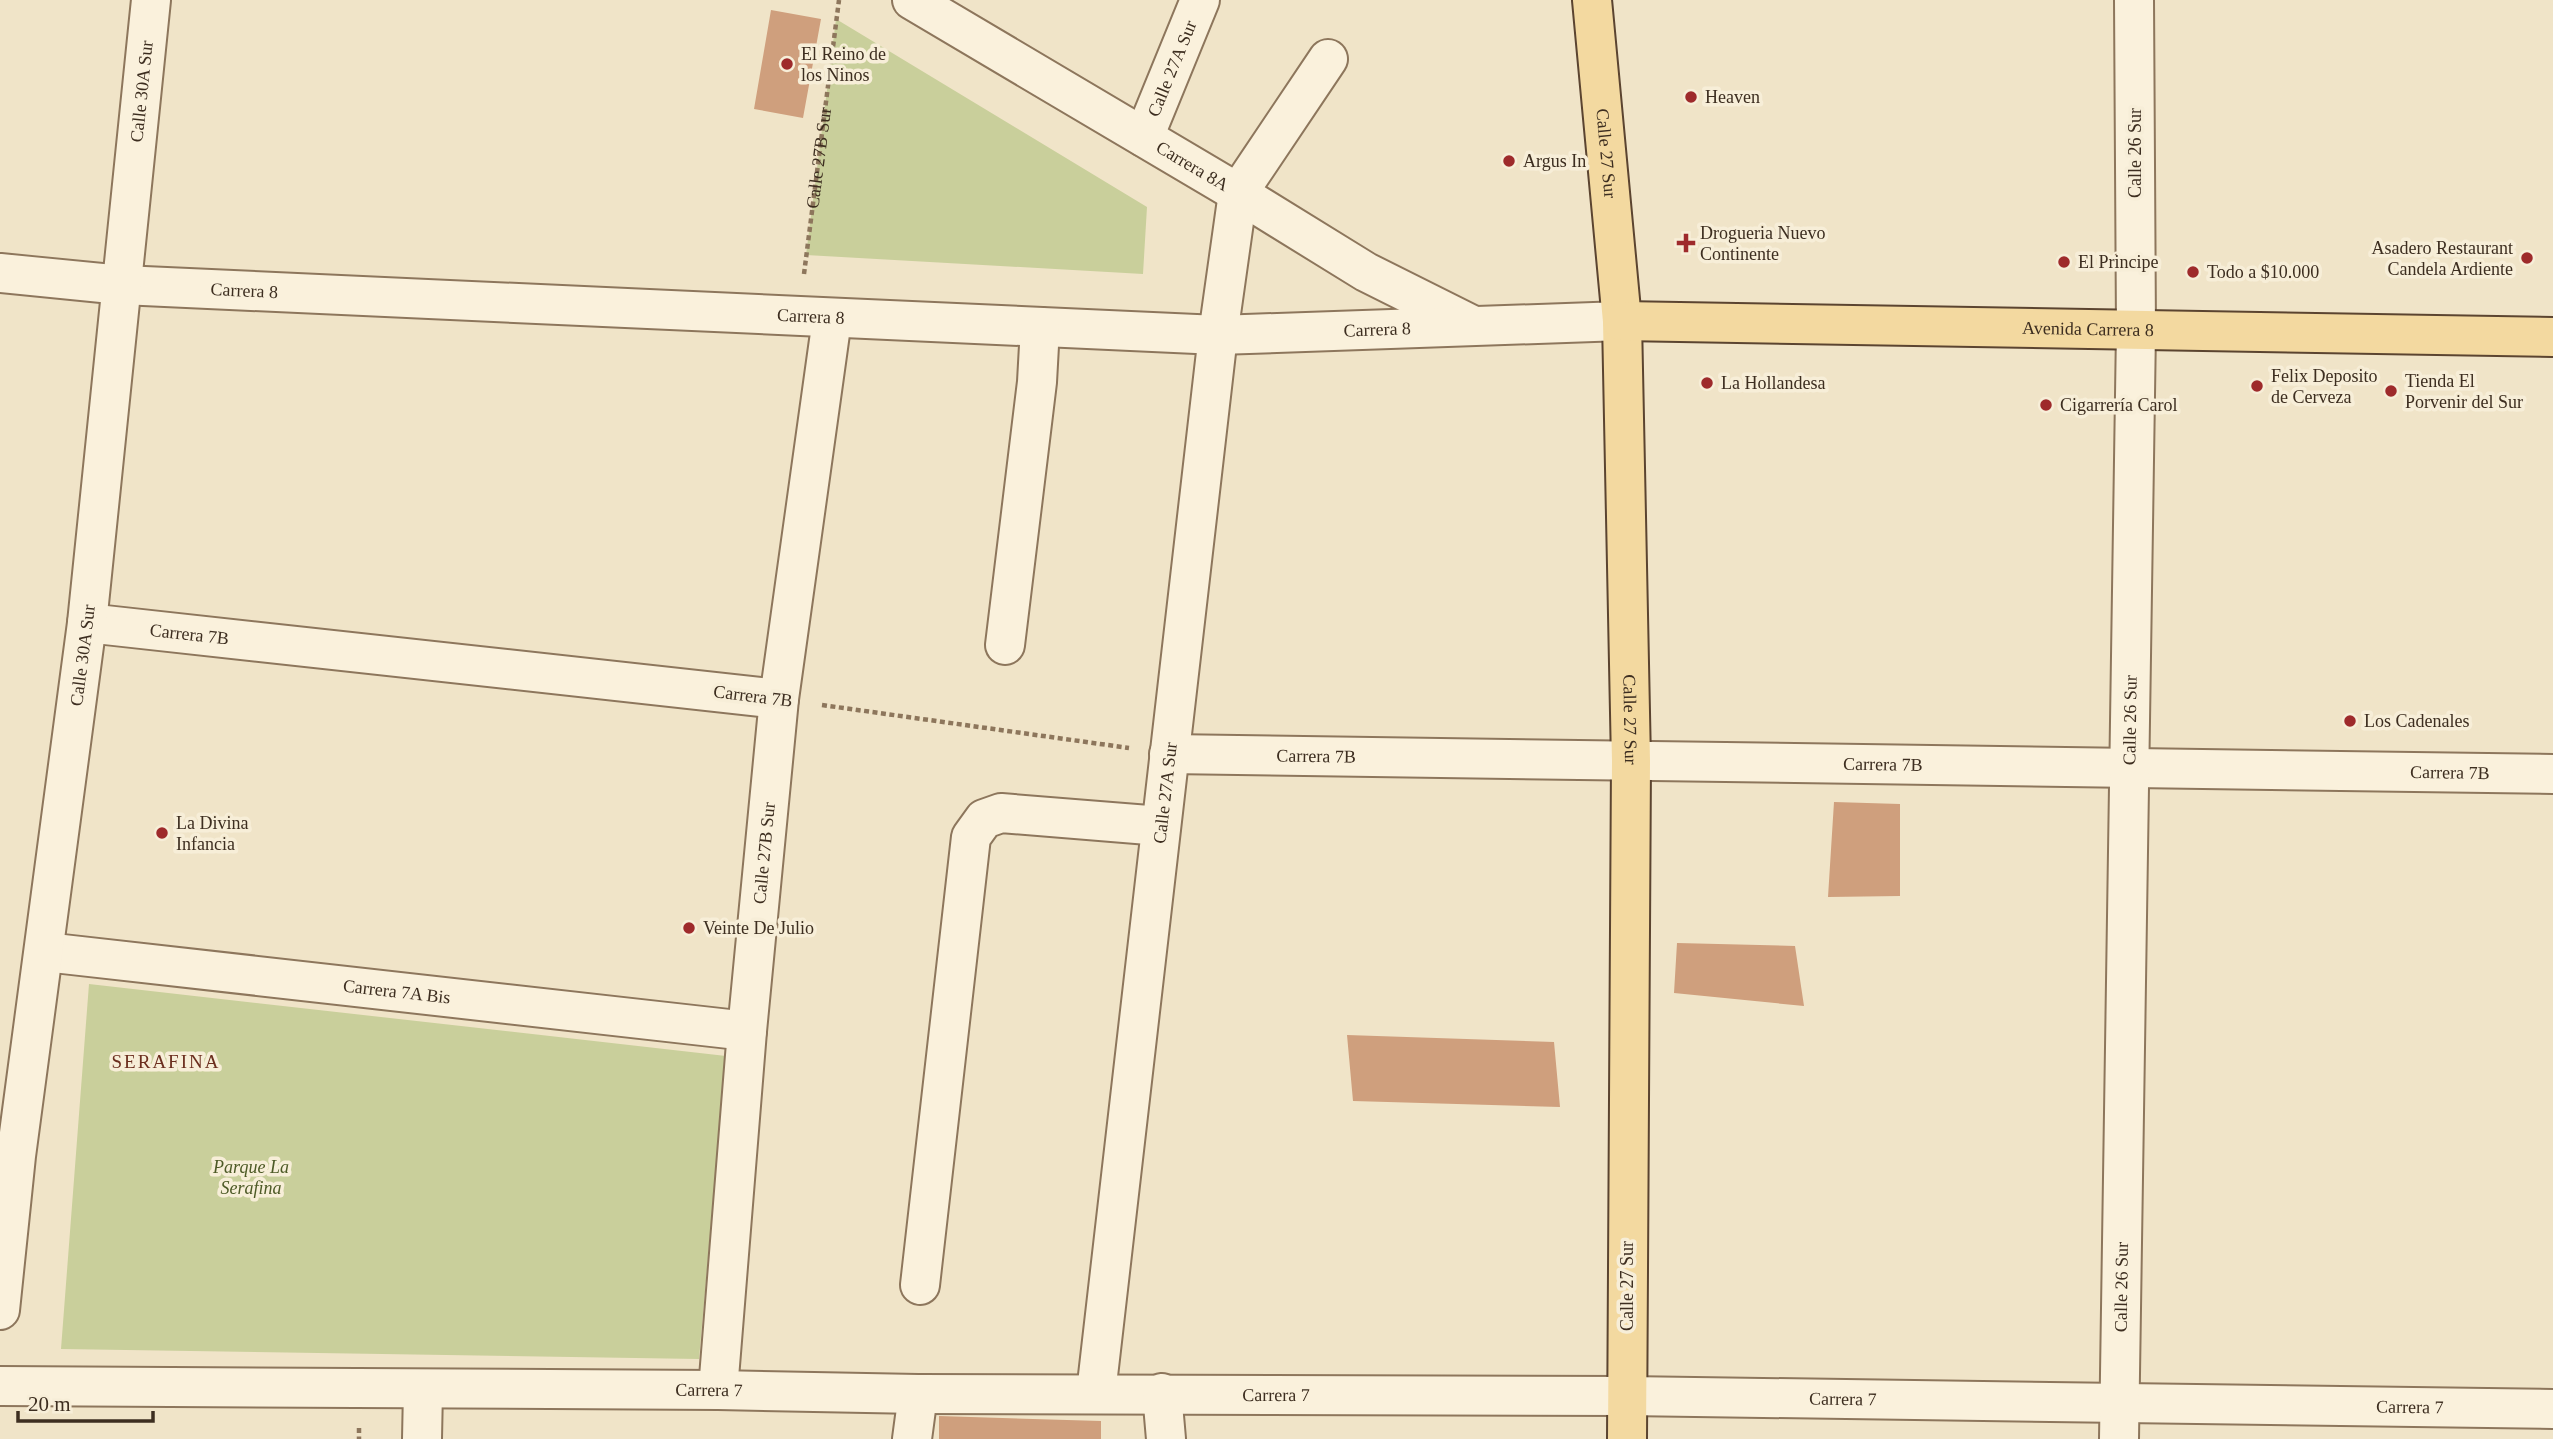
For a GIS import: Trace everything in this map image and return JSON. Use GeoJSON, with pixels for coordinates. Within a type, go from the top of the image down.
{"type":"FeatureCollection","features":[{"type":"Feature","properties":{"kind":"main road","name":"Calle 27 Sur"},"geometry":{"type":"LineString","coordinates":[[1592,0],[1622,321],[1631,761],[1627,1439]]}},
{"type":"Feature","properties":{"kind":"main road","name":"Avenida Carrera 8"},"geometry":{"type":"LineString","coordinates":[[1622,321],[2553,337]]}},
{"type":"Feature","properties":{"kind":"street","name":"Calle 30A Sur"},"geometry":{"type":"LineString","coordinates":[[0,1310],[8,1156],[45,951],[87,623],[151,0]]}},
{"type":"Feature","properties":{"kind":"street","name":"Calle 27A Sur"},"geometry":{"type":"LineString","coordinates":[[1144,137],[1200,0]]}},
{"type":"Feature","properties":{"kind":"street","name":"Calle 26 Sur"},"geometry":{"type":"LineString","coordinates":[[2120,1421],[2136,330],[2134,0]]}},
{"type":"Feature","properties":{"kind":"street","name":"Carrera 8A"},"geometry":{"type":"LineString","coordinates":[[923,3],[1366,272],[1475,327]]}},
{"type":"Feature","properties":{"kind":"street"},"geometry":{"type":"LineString","coordinates":[[1238,193],[1328,59]]}},
{"type":"Feature","properties":{"kind":"street","name":"Calle 27A Sur"},"geometry":{"type":"LineString","coordinates":[[1096,1393],[1218,335],[1238,193]]}},
{"type":"Feature","properties":{"kind":"street","name":"Carrera 8"},"geometry":{"type":"LineString","coordinates":[[0,273],[122,285],[1218,335],[1622,321]]}},
{"type":"Feature","properties":{"kind":"street","name":"Calle 27B Sur"},"geometry":{"type":"LineString","coordinates":[[718,1390],[747,1031],[816,318]]}},
{"type":"Feature","properties":{"kind":"street"},"geometry":{"type":"LineString","coordinates":[[1005,645],[1037,382],[1040,327]]}},
{"type":"Feature","properties":{"kind":"street","name":"Carrera 7B"},"geometry":{"type":"LineString","coordinates":[[87,623],[779,699]]}},
{"type":"Feature","properties":{"kind":"street","name":"Carrera 7B"},"geometry":{"type":"LineString","coordinates":[[1169,754],[2553,774]]}},
{"type":"Feature","properties":{"kind":"street"},"geometry":{"type":"LineString","coordinates":[[920,1284],[971,837],[984,819],[1002,813],[1161,826]]}},
{"type":"Feature","properties":{"kind":"street","name":"Carrera 7A Bis"},"geometry":{"type":"LineString","coordinates":[[45,951],[747,1031]]}},
{"type":"Feature","properties":{"kind":"street","name":"Carrera 7"},"geometry":{"type":"LineString","coordinates":[[0,1386],[718,1390],[918,1394],[1627,1395],[2120,1421],[2553,1409]]}},
{"type":"Feature","properties":{"kind":"street"},"geometry":{"type":"LineString","coordinates":[[422,1439],[423,1390]]}},
{"type":"Feature","properties":{"kind":"street"},"geometry":{"type":"LineString","coordinates":[[1162,1393],[1166,1439]]}},
{"type":"Feature","properties":{"kind":"street"},"geometry":{"type":"LineString","coordinates":[[912,1439],[918,1394]]}},
{"type":"Feature","properties":{"kind":"path","name":"Calle 27B Sur"},"geometry":{"type":"LineString","coordinates":[[816,318],[839,0]]}},
{"type":"Feature","properties":{"kind":"path","name":"Carrera 7B"},"geometry":{"type":"LineString","coordinates":[[779,699],[1169,754]]}},
{"type":"Feature","properties":{"kind":"green space"},"geometry":{"type":"Polygon","coordinates":[[[836,19],[1147,207],[1143,274],[806,255],[836,19]]]}},
{"type":"Feature","properties":{"kind":"green space","name":"Parque La Serafina"},"geometry":{"type":"Polygon","coordinates":[[[89,984],[726,1056],[699,1359],[61,1349],[89,984]]]}},
{"type":"Feature","properties":{"kind":"building","name":"El Reino de los Ninos"},"geometry":{"type":"Polygon","coordinates":[[[771,10],[821,19],[803,118],[754,109],[771,10]]]}},
{"type":"Feature","properties":{"kind":"building"},"geometry":{"type":"Polygon","coordinates":[[[1834,802],[1900,804],[1900,896],[1828,897],[1834,802]]]}},
{"type":"Feature","properties":{"kind":"building"},"geometry":{"type":"Polygon","coordinates":[[[1677,943],[1795,946],[1804,1006],[1674,993],[1677,943]]]}},
{"type":"Feature","properties":{"kind":"building"},"geometry":{"type":"Polygon","coordinates":[[[1347,1035],[1554,1042],[1560,1107],[1353,1101],[1347,1035]]]}},
{"type":"Feature","properties":{"kind":"building"},"geometry":{"type":"Polygon","coordinates":[[[939,1416],[1101,1421],[1101,1439],[939,1439],[939,1416]]]}},
{"type":"Feature","properties":{"kind":"place","name":"El Reino de los Ninos"},"geometry":{"type":"Point","coordinates":[787,64]}},
{"type":"Feature","properties":{"kind":"place","name":"Heaven"},"geometry":{"type":"Point","coordinates":[1691,97]}},
{"type":"Feature","properties":{"kind":"place","name":"Argus In"},"geometry":{"type":"Point","coordinates":[1509,161]}},
{"type":"Feature","properties":{"kind":"place","name":"Drogueria Nuevo Continente"},"geometry":{"type":"Point","coordinates":[1686,243]}},
{"type":"Feature","properties":{"kind":"place","name":"Asadero Restaurant Candela Ardiente"},"geometry":{"type":"Point","coordinates":[2527,258]}},
{"type":"Feature","properties":{"kind":"place","name":"El Principe"},"geometry":{"type":"Point","coordinates":[2064,262]}},
{"type":"Feature","properties":{"kind":"place","name":"Todo a $10.000"},"geometry":{"type":"Point","coordinates":[2193,272]}},
{"type":"Feature","properties":{"kind":"place","name":"La Hollandesa"},"geometry":{"type":"Point","coordinates":[1707,383]}},
{"type":"Feature","properties":{"kind":"place","name":"Felix Deposito de Cerveza"},"geometry":{"type":"Point","coordinates":[2257,386]}},
{"type":"Feature","properties":{"kind":"place","name":"Tienda El Porvenir del Sur"},"geometry":{"type":"Point","coordinates":[2391,391]}},
{"type":"Feature","properties":{"kind":"place","name":"Cigarrería Carol"},"geometry":{"type":"Point","coordinates":[2046,405]}},
{"type":"Feature","properties":{"kind":"place","name":"Los Cadenales"},"geometry":{"type":"Point","coordinates":[2350,721]}},
{"type":"Feature","properties":{"kind":"place","name":"La Divina Infancia"},"geometry":{"type":"Point","coordinates":[162,833]}},
{"type":"Feature","properties":{"kind":"place","name":"Veinte De Julio"},"geometry":{"type":"Point","coordinates":[689,928]}},
{"type":"Feature","properties":{"kind":"district","name":"SERAFINA"},"geometry":{"type":"Point","coordinates":[166,1061]}}]}
